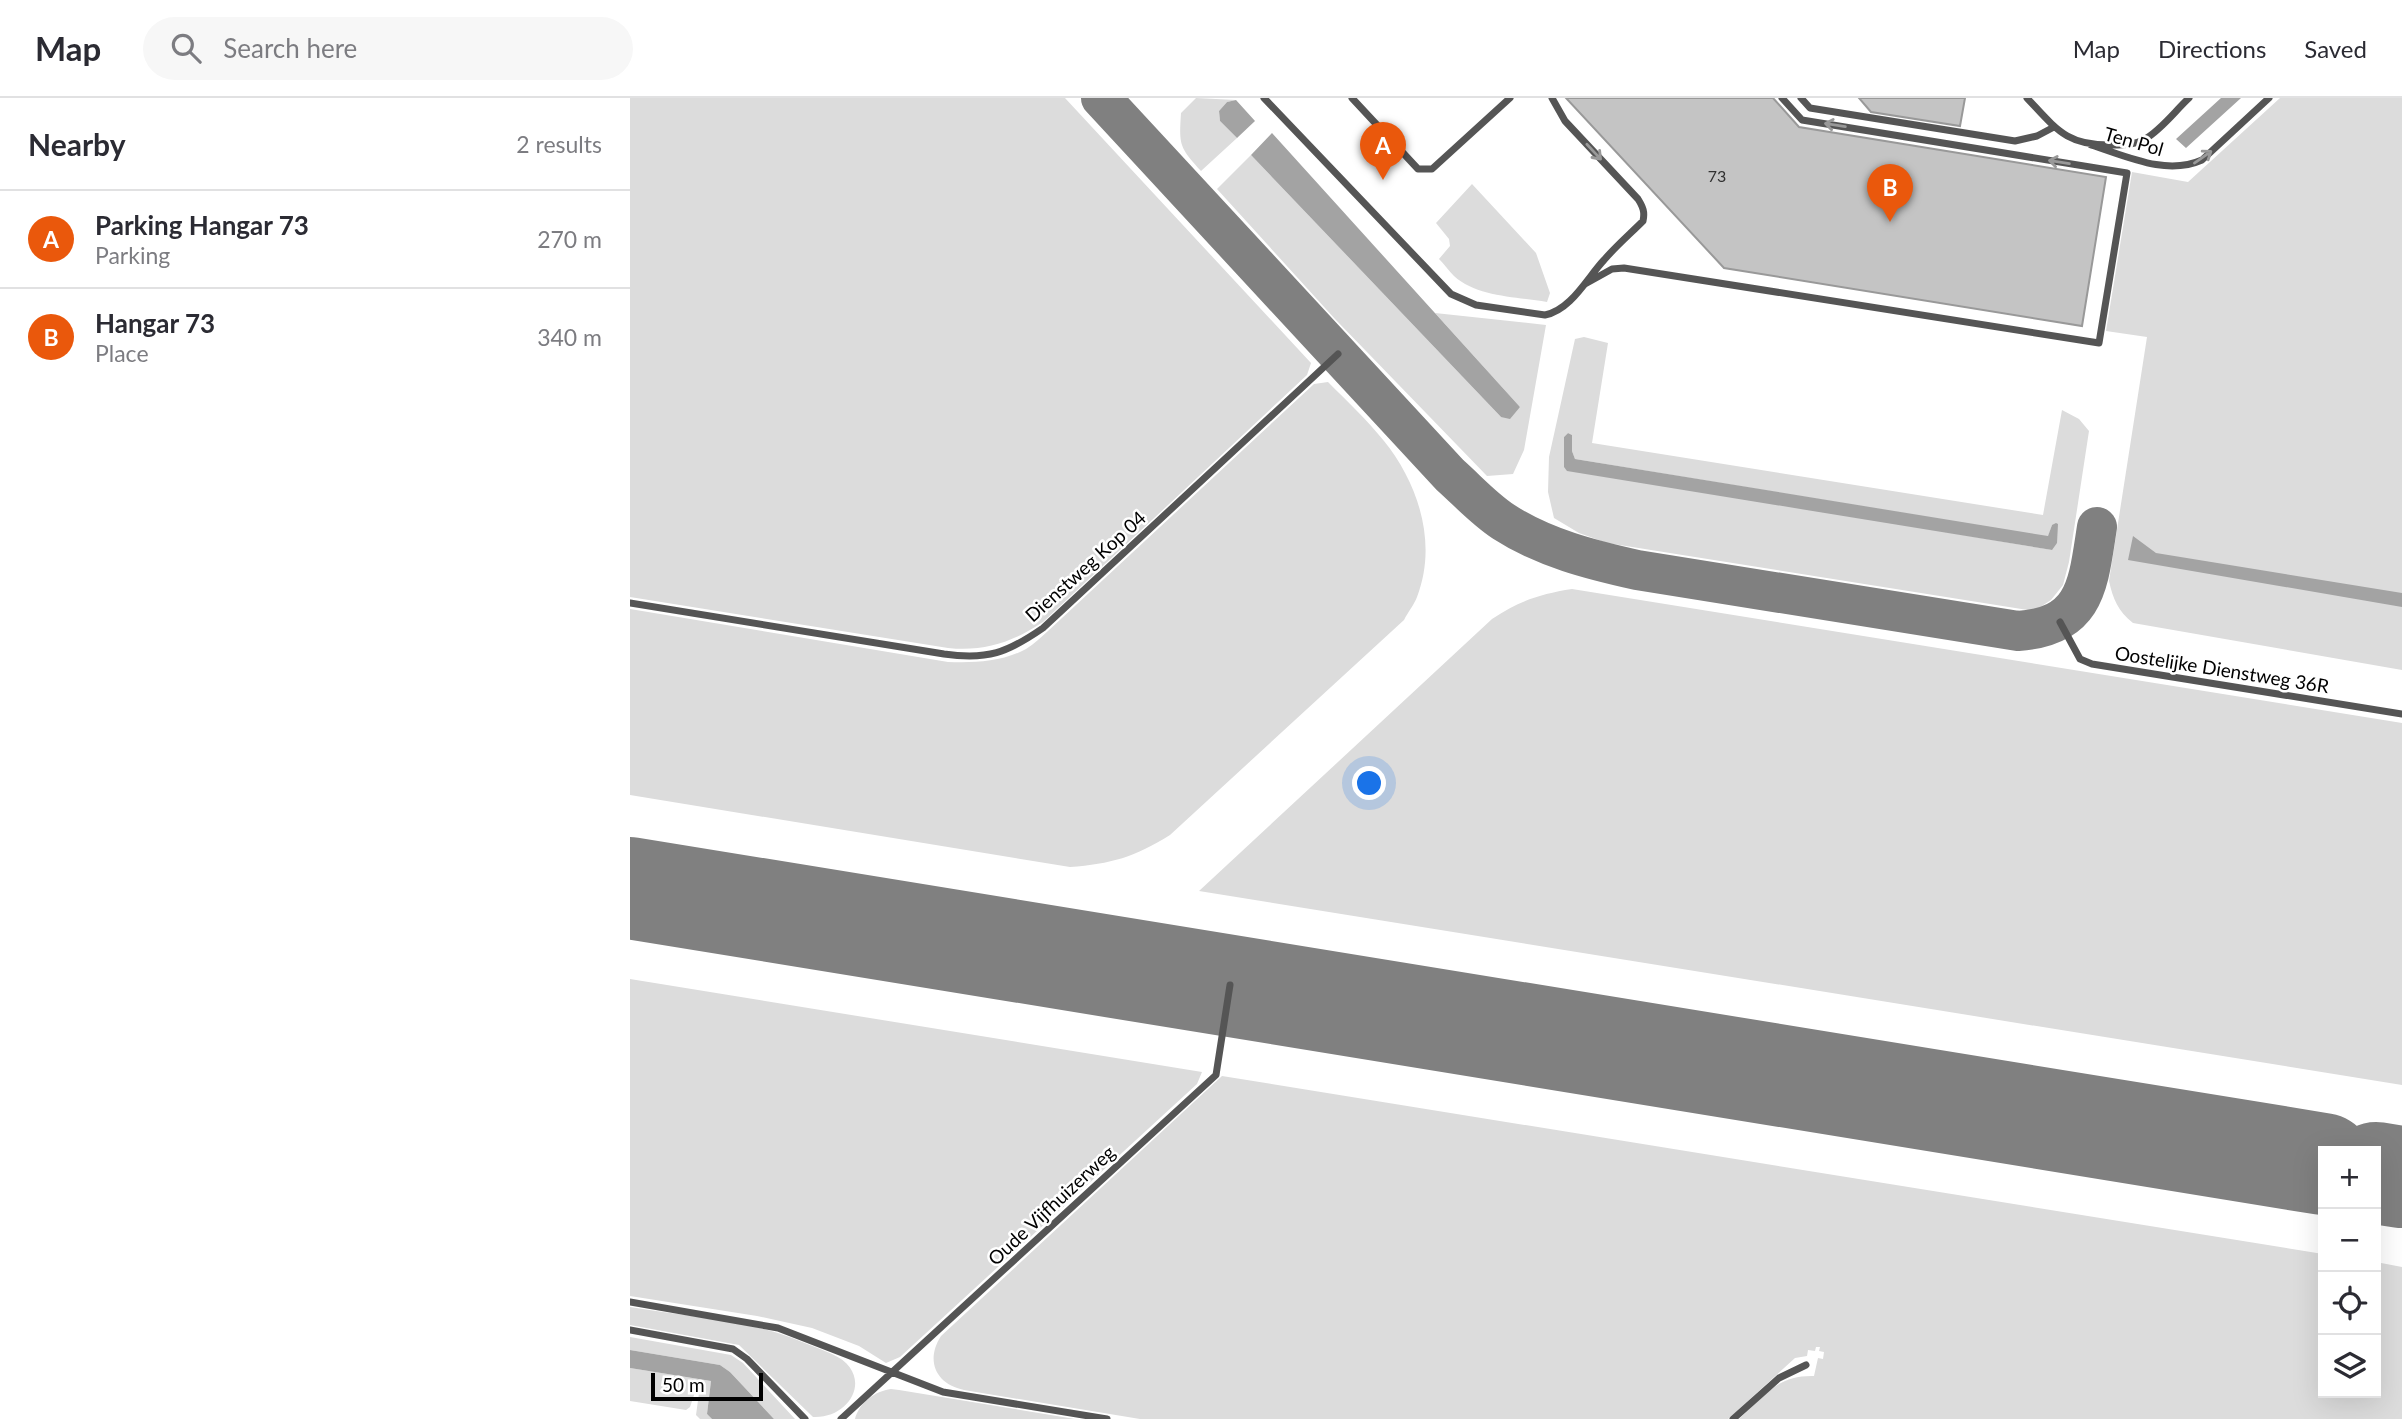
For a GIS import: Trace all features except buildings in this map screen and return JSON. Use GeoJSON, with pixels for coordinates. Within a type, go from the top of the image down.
{"type":"FeatureCollection","features":[{"type":"Feature","properties":{"kind":"lane"},"geometry":{"type":"LineString","coordinates":[[1264,98],[1451,294],[1476,305],[1545,315],[1554,313],[1585,284],[1602,261],[1643,221],[1644,207],[1565,121],[1552,98]]}},
{"type":"Feature","properties":{"kind":"lane"},"geometry":{"type":"LineString","coordinates":[[1352,98],[1419,169],[1432,169],[1510,98]]}},
{"type":"Feature","properties":{"kind":"lane"},"geometry":{"type":"LineString","coordinates":[[1585,284],[1612,269],[1624,268],[2099,343],[2127,173],[1802,120],[1782,98]]}},
{"type":"Feature","properties":{"kind":"lane"},"geometry":{"type":"LineString","coordinates":[[1801,98],[1811,108],[2015,141],[2038,136],[2054,127]]}},
{"type":"Feature","properties":{"kind":"lane","name":"Ten Pol"},"geometry":{"type":"LineString","coordinates":[[2027,98],[2054,127],[2070,139],[2162,166],[2189,166],[2202,160],[2269,98]]}},
{"type":"Feature","properties":{"kind":"lane"},"geometry":{"type":"LineString","coordinates":[[2091,145],[2132,145],[2147,138],[2189,98]]}},
{"type":"Feature","properties":{"kind":"lane","name":"Dienstweg Kop 04"},"geometry":{"type":"LineString","coordinates":[[630,603],[944,654],[970,656],[1000,653],[1043,628],[1338,354]]}},
{"type":"Feature","properties":{"kind":"lane","name":"Oostelijke Dienstweg 36R"},"geometry":{"type":"LineString","coordinates":[[2060,622],[2080,659],[2092,664],[2402,714]]}},
{"type":"Feature","properties":{"kind":"lane","name":"Oude Vijfhuizerweg"},"geometry":{"type":"LineString","coordinates":[[841,1419],[1216,1075],[1230,985]]}},
{"type":"Feature","properties":{"kind":"lane"},"geometry":{"type":"LineString","coordinates":[[630,1302],[769,1325],[943,1392],[1107,1419]]}},
{"type":"Feature","properties":{"kind":"lane"},"geometry":{"type":"LineString","coordinates":[[630,1330],[733,1349],[747,1359],[805,1419]]}},
{"type":"Feature","properties":{"kind":"lane"},"geometry":{"type":"LineString","coordinates":[[1733,1419],[1779,1378],[1806,1365]]}},
{"type":"Feature","properties":{"kind":"shaded area"},"geometry":{"type":"Polygon","coordinates":[[[630,98],[1065,98],[1311,363],[1307,375],[1043,622],[998,644],[948,648],[630,597],[630,98]]]}},
{"type":"Feature","properties":{"kind":"shaded area"},"geometry":{"type":"Polygon","coordinates":[[[1196,98],[1236,100],[1227,102],[1219,111],[1220,121],[1237,138],[1201,171],[1184,151],[1180,132],[1181,113],[1196,98]]]}},
{"type":"Feature","properties":{"kind":"shaded area"},"geometry":{"type":"Polygon","coordinates":[[[2221,98],[2241,98],[2186,148],[2176,139],[2221,98]]]}},
{"type":"Feature","properties":{"kind":"shaded area"},"geometry":{"type":"Polygon","coordinates":[[[2280,98],[2402,98],[2402,670],[2133,623],[2117,604],[2109,581],[2147,337],[2106,331],[2132,172],[2188,182],[2280,98]]]}},
{"type":"Feature","properties":{"kind":"shaded area"},"geometry":{"type":"Polygon","coordinates":[[[1236,100],[1255,121],[1237,138],[1220,121],[1219,111],[1227,102],[1236,100]]]}},
{"type":"Feature","properties":{"kind":"shaded area"},"geometry":{"type":"Polygon","coordinates":[[[1272,133],[1520,407],[1510,419],[1501,417],[1251,155],[1272,133]]]}},
{"type":"Feature","properties":{"kind":"shaded area"},"geometry":{"type":"Polygon","coordinates":[[[1251,155],[1501,417],[1520,407],[1435,313],[1546,325],[1524,450],[1513,474],[1487,476],[1335,319],[1217,189],[1251,155]]]}},
{"type":"Feature","properties":{"kind":"shaded area"},"geometry":{"type":"Polygon","coordinates":[[[1472,184],[1536,253],[1550,293],[1547,302],[1498,295],[1474,288],[1454,276],[1439,259],[1450,246],[1449,239],[1436,223],[1472,184]]]}},
{"type":"Feature","properties":{"kind":"shaded area"},"geometry":{"type":"Polygon","coordinates":[[[1584,337],[1608,343],[1592,443],[2043,515],[2062,410],[2079,419],[2089,431],[2063,585],[2051,600],[2034,611],[1607,543],[1579,533],[1554,518],[1548,492],[1549,457],[1575,339],[1584,337]],[[1568,433],[1564,437],[1564,467],[2052,550],[2052,525],[2048,537],[1575,459],[1572,435],[1568,433]]]}},
{"type":"Feature","properties":{"kind":"shaded area"},"geometry":{"type":"Polygon","coordinates":[[[1328,382],[1384,441],[1406,475],[1415,495],[1425,535],[1423,577],[1417,597],[1404,620],[1170,835],[1157,843],[1122,858],[1070,867],[630,795],[630,609],[948,662],[978,662],[1007,657],[1035,643],[1314,384],[1328,382]]]}},
{"type":"Feature","properties":{"kind":"shaded area"},"geometry":{"type":"Polygon","coordinates":[[[1568,433],[1572,435],[1575,459],[2048,536],[2052,525],[2056,523],[2057,543],[2052,550],[1567,471],[1564,467],[1564,437],[1568,433]]]}},
{"type":"Feature","properties":{"kind":"shaded area"},"geometry":{"type":"Polygon","coordinates":[[[2133,536],[2156,553],[2402,593],[2402,607],[2128,560],[2133,536]]]}},
{"type":"Feature","properties":{"kind":"shaded area"},"geometry":{"type":"Polygon","coordinates":[[[1572,589],[2402,723],[2402,1085],[1199,891],[1492,619],[1530,599],[1572,589]]]}},
{"type":"Feature","properties":{"kind":"shaded area"},"geometry":{"type":"Polygon","coordinates":[[[630,979],[1202,1072],[1197,1084],[900,1357],[886,1363],[859,1346],[812,1328],[757,1316],[630,1296],[630,979]]]}},
{"type":"Feature","properties":{"kind":"shaded area"},"geometry":{"type":"Polygon","coordinates":[[[1222,1076],[2318,1253],[2318,1398],[2381,1398],[2381,1263],[2402,1267],[2402,1419],[1739,1419],[1772,1388],[1790,1379],[1814,1376],[1818,1358],[1823,1359],[1824,1352],[1819,1351],[1820,1347],[1816,1347],[1815,1351],[1808,1350],[1807,1356],[1795,1358],[1728,1419],[1140,1419],[954,1387],[946,1383],[936,1370],[934,1354],[941,1336],[1222,1076]]]}},
{"type":"Feature","properties":{"kind":"shaded area"},"geometry":{"type":"Polygon","coordinates":[[[630,1307],[743,1324],[799,1340],[845,1362],[853,1372],[853,1393],[838,1411],[827,1416],[813,1417],[739,1345],[630,1325],[630,1307]]]}},
{"type":"Feature","properties":{"kind":"shaded area"},"geometry":{"type":"Polygon","coordinates":[[[630,1337],[731,1355],[743,1363],[795,1419],[774,1419],[730,1372],[720,1365],[630,1350],[630,1337]]]}},
{"type":"Feature","properties":{"kind":"shaded area"},"geometry":{"type":"Polygon","coordinates":[[[630,1350],[720,1365],[730,1372],[774,1419],[712,1419],[707,1414],[711,1381],[630,1368],[630,1350]]]}},
{"type":"Feature","properties":{"kind":"shaded area"},"geometry":{"type":"Polygon","coordinates":[[[630,1368],[711,1381],[707,1414],[712,1419],[700,1419],[696,1415],[699,1393],[695,1392],[690,1407],[686,1410],[630,1401],[630,1368]]]}},
{"type":"Feature","properties":{"kind":"shaded area"},"geometry":{"type":"Polygon","coordinates":[[[891,1389],[1075,1419],[855,1419],[868,1399],[891,1389]]]}},
{"type":"Feature","properties":{"kind":"taxiway"},"geometry":{"type":"LineString","coordinates":[[1101,98],[1450,475],[1497,517],[1535,539],[1586,557],[1637,570],[2018,631],[2058,621],[2071,611],[2086,584],[2097,527]]}},
{"type":"Feature","properties":{"kind":"runway"},"geometry":{"type":"LineString","coordinates":[[630,888],[2318,1163]]}},
{"type":"Feature","properties":{"kind":"runway"},"geometry":{"type":"LineString","coordinates":[[2381,1174],[2402,1177]]}},
{"type":"Feature","properties":{"kind":"place","name":"Parking Hangar 73"},"geometry":{"type":"Point","coordinates":[1383,180]}},
{"type":"Feature","properties":{"kind":"place","name":"Hangar 73"},"geometry":{"type":"Point","coordinates":[1890,222]}}]}
